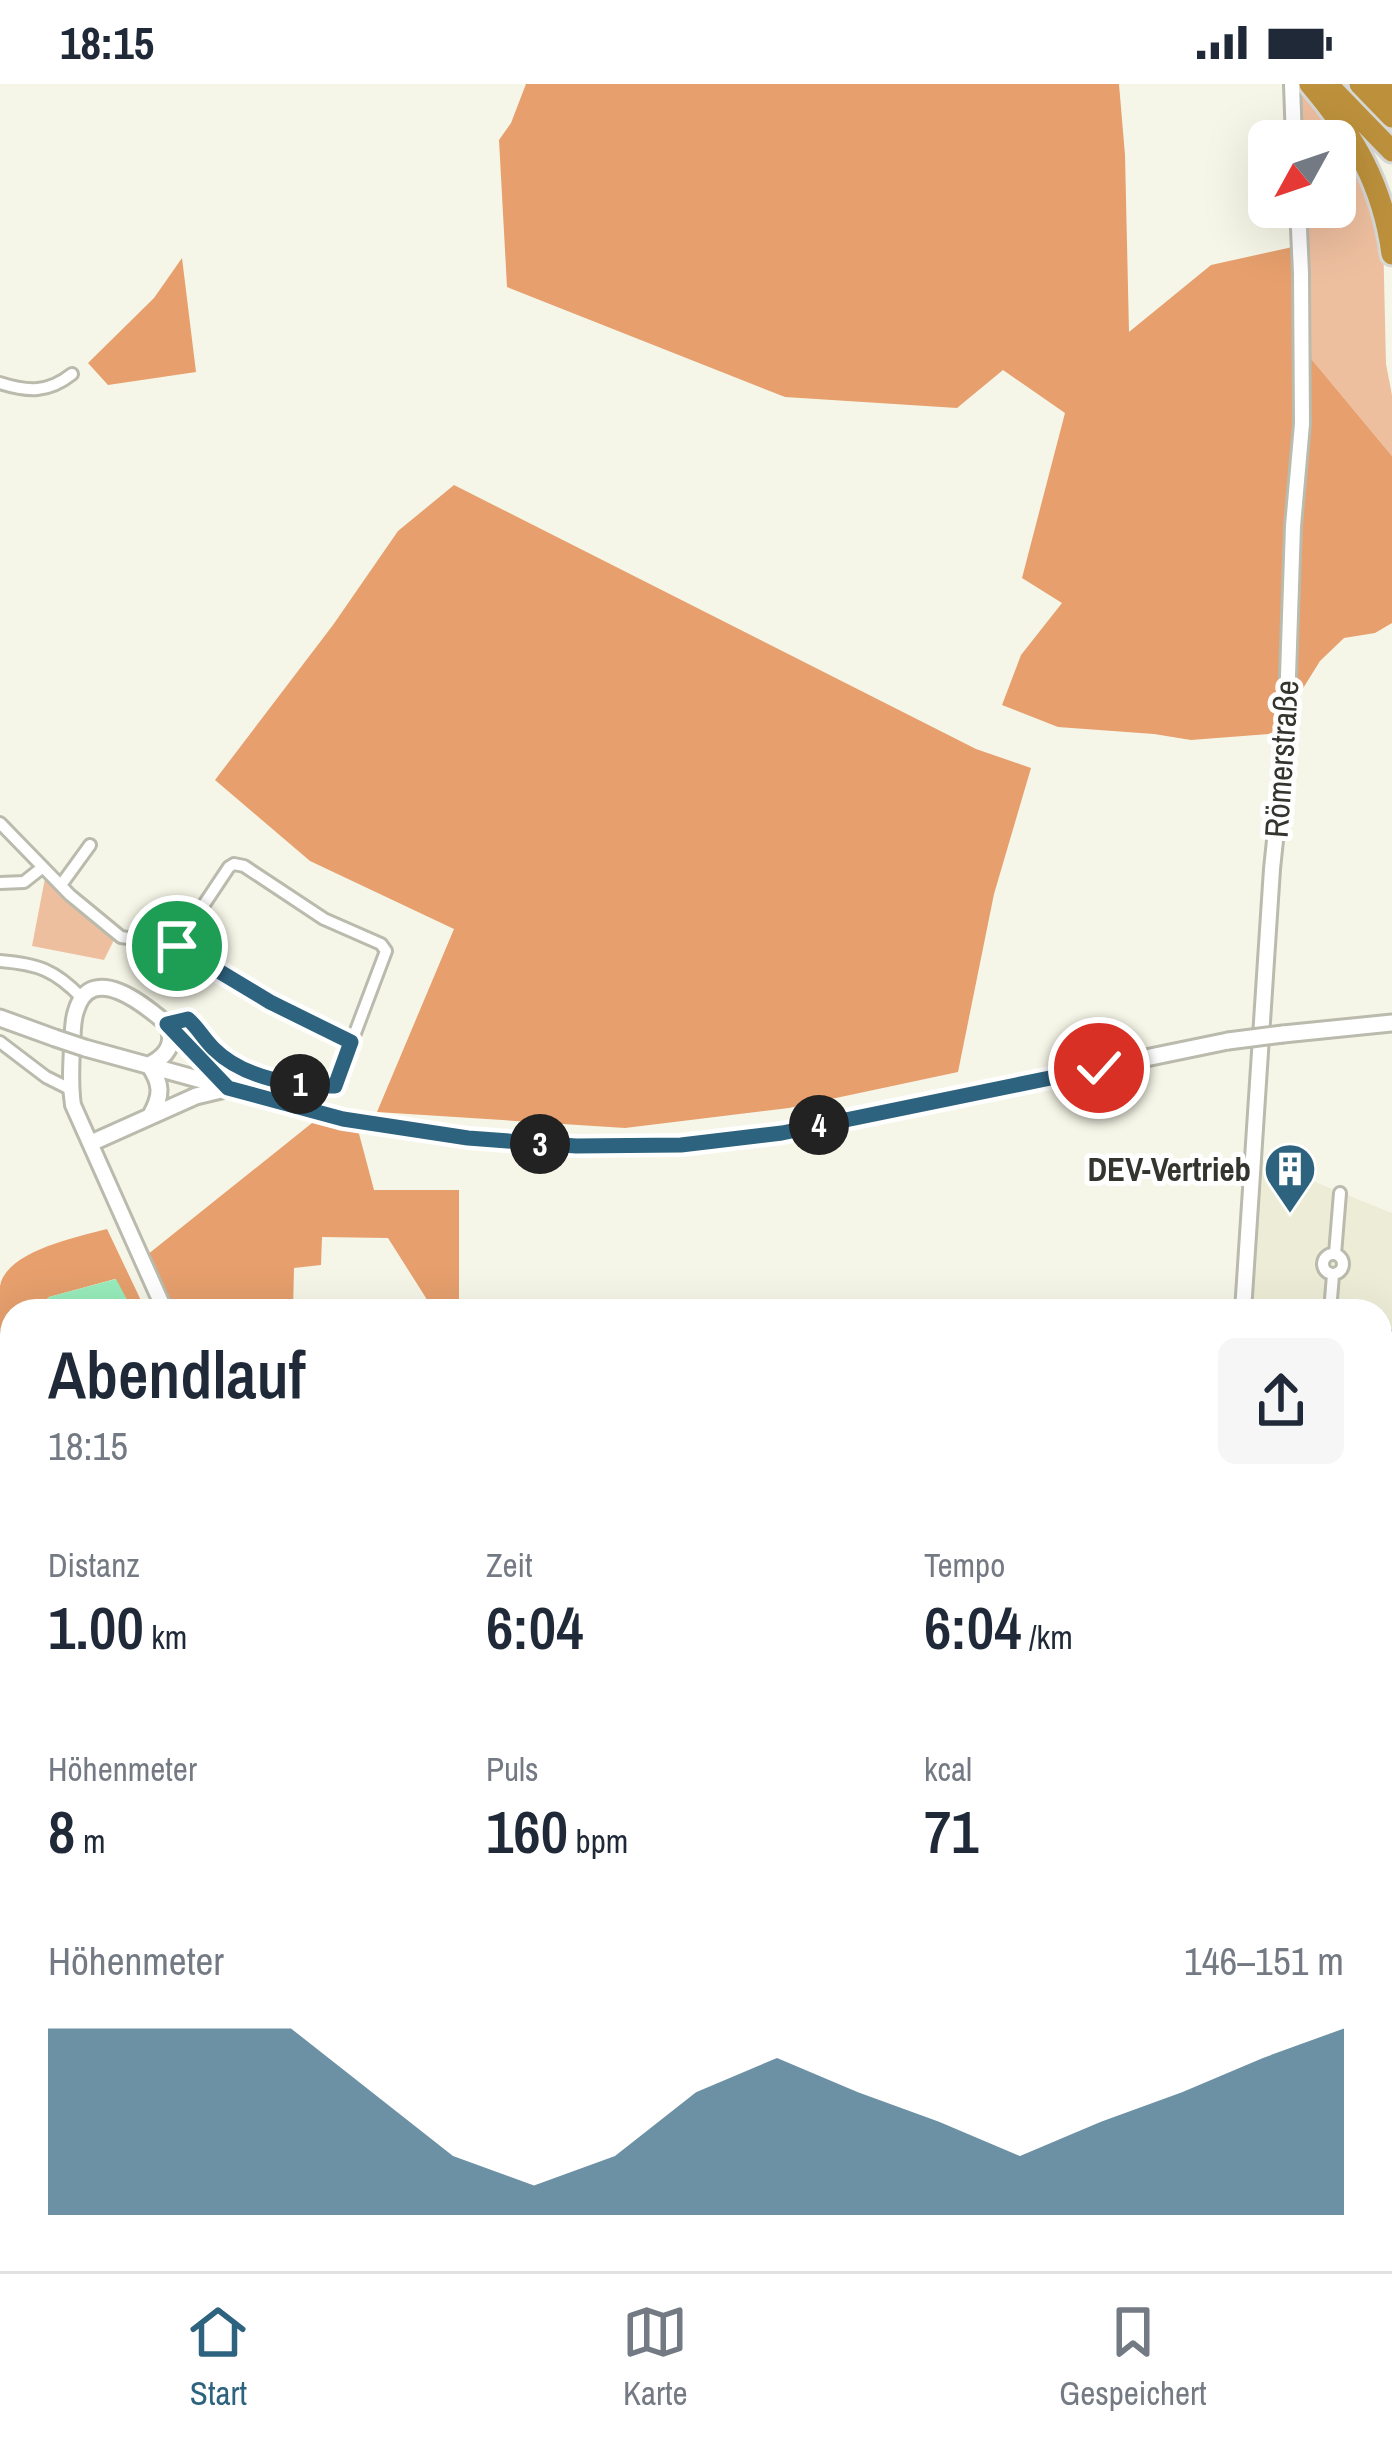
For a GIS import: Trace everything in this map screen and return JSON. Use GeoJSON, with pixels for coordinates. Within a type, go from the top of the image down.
{"type":"FeatureCollection","features":[{"type":"Feature","properties":{"kind":"highway"},"geometry":{"type":"LineString","coordinates":[[1310,84],[1343,126],[1374,179],[1392,254]]}},
{"type":"Feature","properties":{"kind":"highway"},"geometry":{"type":"LineString","coordinates":[[1327,84],[1392,151]]}},
{"type":"Feature","properties":{"kind":"highway"},"geometry":{"type":"LineString","coordinates":[[1360,84],[1392,118]]}},
{"type":"Feature","properties":{"kind":"highway"},"geometry":{"type":"LineString","coordinates":[[1381,84],[1392,94]]}},
{"type":"Feature","properties":{"kind":"main road"},"geometry":{"type":"LineString","coordinates":[[0,1018],[85,1048],[343,1119],[468,1138],[576,1146],[681,1145],[782,1133],[1228,1040],[1392,1023]]}},
{"type":"Feature","properties":{"kind":"main road"},"geometry":{"type":"LineString","coordinates":[[149,1065],[168,1051],[171,1033],[167,1024]]}},
{"type":"Feature","properties":{"kind":"main road"},"geometry":{"type":"LineString","coordinates":[[167,1024],[228,1088]]}},
{"type":"Feature","properties":{"kind":"main road"},"geometry":{"type":"LineString","coordinates":[[149,1065],[161,1090],[151,1115]]}},
{"type":"Feature","properties":{"kind":"main road"},"geometry":{"type":"LineString","coordinates":[[91,1143],[196,1096],[228,1088]]}},
{"type":"Feature","properties":{"kind":"street"},"geometry":{"type":"LineString","coordinates":[[1292,84],[1293,120]]}},
{"type":"Feature","properties":{"kind":"street","name":"Römerstraße"},"geometry":{"type":"LineString","coordinates":[[1244,1299],[1272,869],[1286,735],[1292,542],[1302,424],[1299,228]]}},
{"type":"Feature","properties":{"kind":"street"},"geometry":{"type":"LineString","coordinates":[[0,383],[38,391],[72,374]]}},
{"type":"Feature","properties":{"kind":"street"},"geometry":{"type":"LineString","coordinates":[[0,823],[121,937],[177,946],[270,1002],[351,1042]]}},
{"type":"Feature","properties":{"kind":"street"},"geometry":{"type":"LineString","coordinates":[[62,886],[91,845]]}},
{"type":"Feature","properties":{"kind":"street"},"geometry":{"type":"LineString","coordinates":[[160,1299],[73,1105],[74,1015],[82,998],[98,988],[124,992],[167,1024],[188,1019],[215,1050],[260,1075],[335,1086],[386,951],[234,864],[177,946]]}},
{"type":"Feature","properties":{"kind":"street"},"geometry":{"type":"LineString","coordinates":[[0,883],[24,882],[43,866]]}},
{"type":"Feature","properties":{"kind":"street"},"geometry":{"type":"LineString","coordinates":[[0,961],[49,970],[82,998]]}},
{"type":"Feature","properties":{"kind":"street"},"geometry":{"type":"LineString","coordinates":[[0,1042],[70,1089]]}},
{"type":"Feature","properties":{"kind":"street"},"geometry":{"type":"LineString","coordinates":[[1331,1299],[1333,1275],[1343,1267],[1343,1260],[1335,1254],[1340,1192]]}},
{"type":"Feature","properties":{"kind":"shaded area"},"geometry":{"type":"Polygon","coordinates":[[[526,84],[1119,84],[1129,332],[1211,265],[1297,246],[1308,355],[1392,456],[1392,623],[1375,633],[1344,638],[1320,661],[1281,733],[1191,740],[1058,727],[1002,705],[1021,655],[1062,603],[1022,578],[1065,413],[1003,370],[957,408],[785,397],[507,287],[499,140],[526,84]]]}},
{"type":"Feature","properties":{"kind":"shaded area"},"geometry":{"type":"Polygon","coordinates":[[[1301,84],[1327,120],[1302,120],[1301,84]]]}},
{"type":"Feature","properties":{"kind":"shaded area"},"geometry":{"type":"Polygon","coordinates":[[[1356,168],[1383,233],[1392,456],[1308,355],[1305,228],[1356,228],[1356,168]]]}},
{"type":"Feature","properties":{"kind":"shaded area"},"geometry":{"type":"Polygon","coordinates":[[[182,258],[196,372],[108,385],[88,363],[154,298],[182,258]]]}},
{"type":"Feature","properties":{"kind":"shaded area"},"geometry":{"type":"Polygon","coordinates":[[[454,485],[976,749],[1031,768],[994,894],[958,1072],[789,1108],[625,1128],[377,1112],[454,929],[310,861],[215,780],[398,531],[454,485]]]}},
{"type":"Feature","properties":{"kind":"shaded area"},"geometry":{"type":"Polygon","coordinates":[[[46,873],[89,920],[115,938],[104,960],[32,946],[46,873]]]}},
{"type":"Feature","properties":{"kind":"shaded area"},"geometry":{"type":"Polygon","coordinates":[[[317,1119],[358,1130],[374,1190],[459,1190],[459,1299],[426,1299],[388,1238],[322,1237],[321,1265],[294,1268],[293,1299],[170,1299],[147,1255],[317,1119]]]}},
{"type":"Feature","properties":{"kind":"shaded area"},"geometry":{"type":"Polygon","coordinates":[[[1261,1160],[1392,1213],[1392,1299],[1249,1299],[1261,1160]]]}},
{"type":"Feature","properties":{"kind":"shaded area"},"geometry":{"type":"Polygon","coordinates":[[[107,1229],[140,1299],[126,1299],[115,1279],[47,1299],[0,1299],[5,1274],[15,1263],[62,1241],[107,1229]]]}},
{"type":"Feature","properties":{"kind":"shaded area"},"geometry":{"type":"Polygon","coordinates":[[[116,1279],[127,1299],[47,1299],[116,1279]]]}},
{"type":"Feature","properties":{"kind":"place","name":"DEV-Vertrieb"},"geometry":{"type":"Point","coordinates":[1290,1215]}},
{"type":"Feature","properties":{"kind":"route"},"geometry":{"type":"LineString","coordinates":[[177,946],[270,1002],[351,1042],[335,1086],[318,1087],[260,1075],[231,1062],[188,1019],[167,1024],[228,1088],[343,1119],[468,1138],[576,1146],[681,1145],[782,1133],[1099,1068]]}}]}
